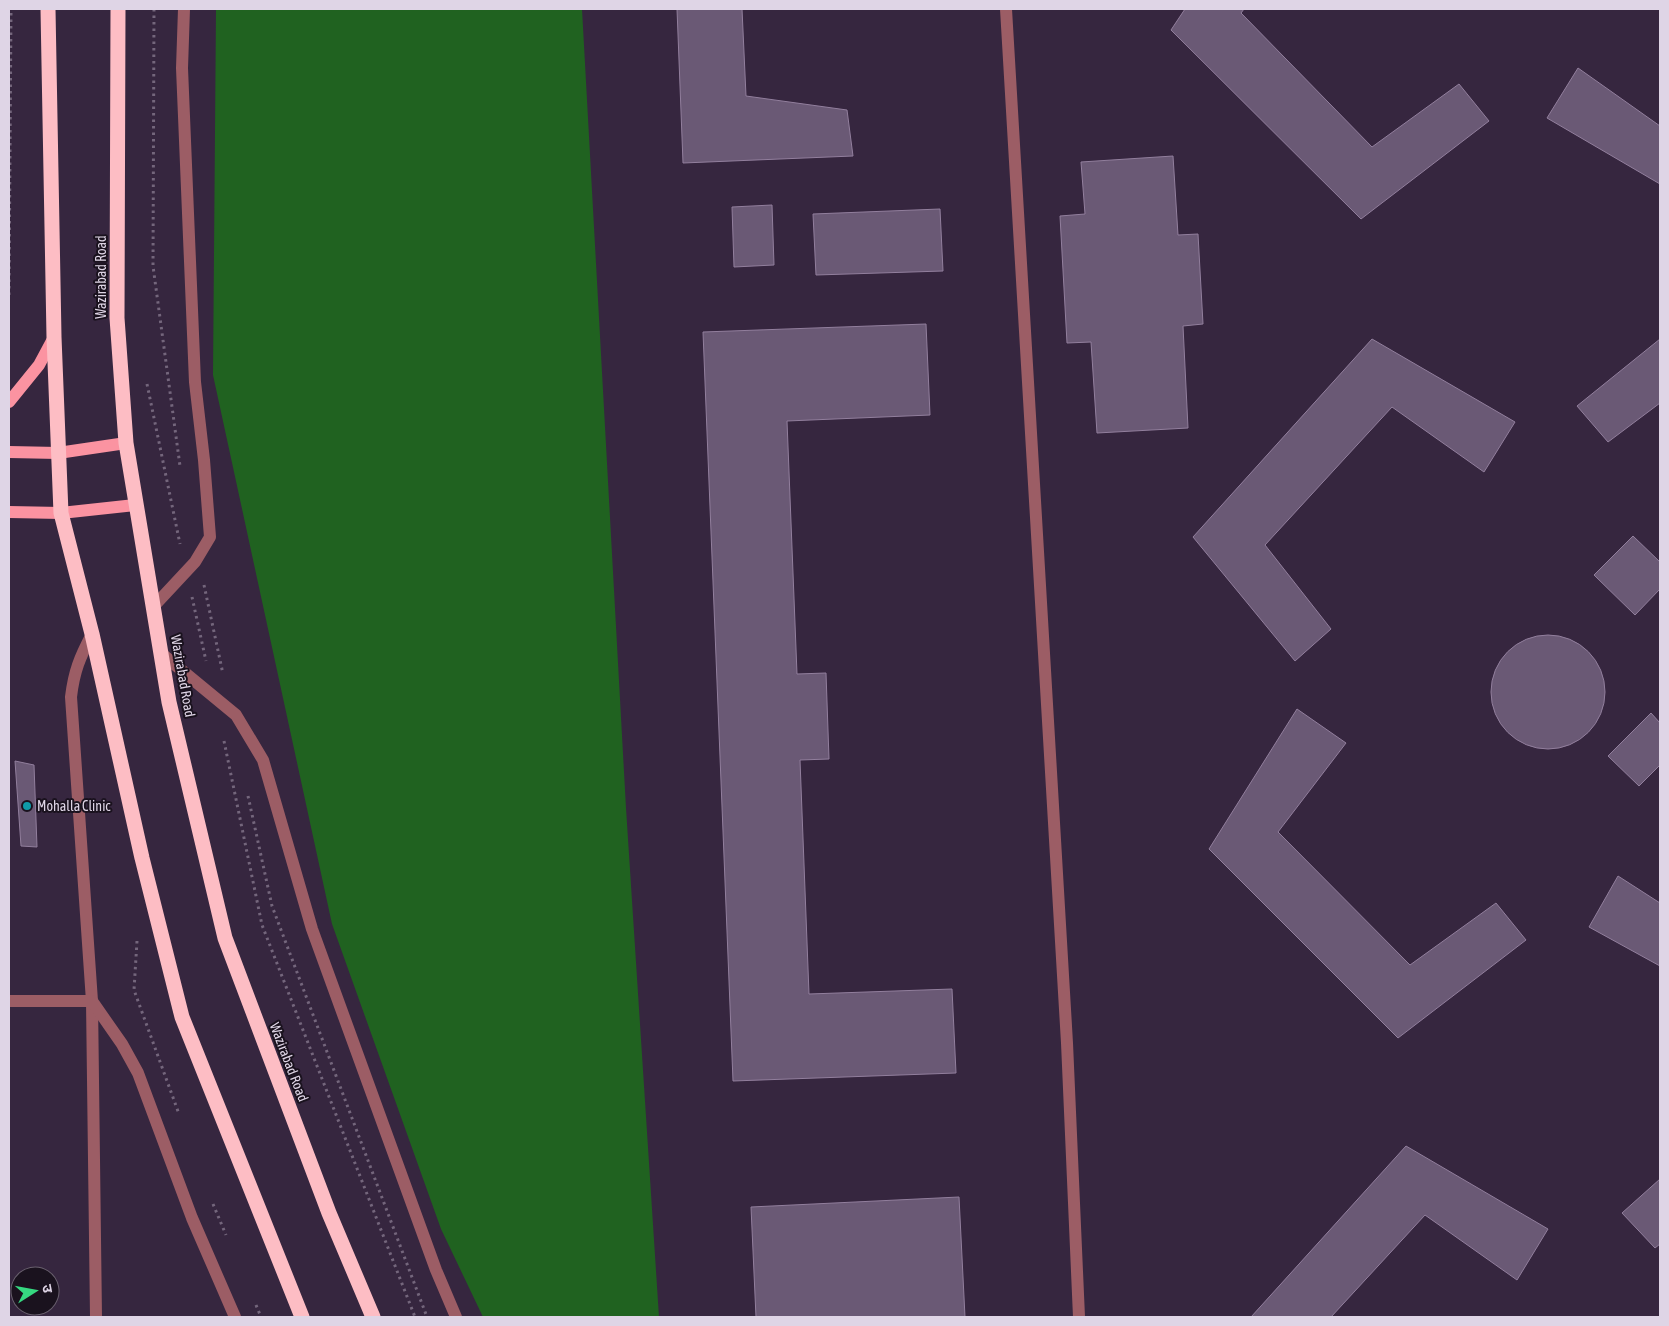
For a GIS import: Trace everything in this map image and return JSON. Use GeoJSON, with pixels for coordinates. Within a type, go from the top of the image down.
{"type":"FeatureCollection","features":[{"type":"Feature","properties":{"kind":"highway"},"geometry":{"type":"LineString","coordinates":[[48,9],[54,337],[62,513],[92,634],[142,858],[182,1017],[302,1317]]}},
{"type":"Feature","properties":{"kind":"highway","name":"Wazirabad Road"},"geometry":{"type":"LineString","coordinates":[[118,9],[118,318],[126,443],[169,702],[225,938],[329,1213],[373,1317]]}},
{"type":"Feature","properties":{"kind":"main road"},"geometry":{"type":"LineString","coordinates":[[9,402],[39,365],[54,337]]}},
{"type":"Feature","properties":{"kind":"main road"},"geometry":{"type":"LineString","coordinates":[[9,452],[58,453],[126,443]]}},
{"type":"Feature","properties":{"kind":"main road"},"geometry":{"type":"LineString","coordinates":[[9,512],[62,513],[135,505]]}},
{"type":"Feature","properties":{"kind":"street"},"geometry":{"type":"LineString","coordinates":[[154,606],[186,572],[210,537],[195,372],[182,68],[184,9]]}},
{"type":"Feature","properties":{"kind":"street"},"geometry":{"type":"LineString","coordinates":[[1006,9],[1066,1033],[1080,1317]]}},
{"type":"Feature","properties":{"kind":"street"},"geometry":{"type":"LineString","coordinates":[[92,634],[80,656],[74,674],[71,697],[92,1001],[96,1317]]}},
{"type":"Feature","properties":{"kind":"street"},"geometry":{"type":"LineString","coordinates":[[162,654],[236,715],[263,760],[312,929],[436,1270],[456,1317]]}},
{"type":"Feature","properties":{"kind":"street"},"geometry":{"type":"LineString","coordinates":[[9,1001],[92,1001]]}},
{"type":"Feature","properties":{"kind":"street"},"geometry":{"type":"LineString","coordinates":[[92,1001],[122,1044],[138,1073],[192,1218],[235,1317]]}},
{"type":"Feature","properties":{"kind":"path"},"geometry":{"type":"LineString","coordinates":[[9,295],[11,9]]}},
{"type":"Feature","properties":{"kind":"path"},"geometry":{"type":"LineString","coordinates":[[154,9],[153,266],[181,467]]}},
{"type":"Feature","properties":{"kind":"path"},"geometry":{"type":"LineString","coordinates":[[147,383],[170,500],[214,697]]}},
{"type":"Feature","properties":{"kind":"path"},"geometry":{"type":"LineString","coordinates":[[198,556],[230,711]]}},
{"type":"Feature","properties":{"kind":"path"},"geometry":{"type":"LineString","coordinates":[[223,735],[262,925],[416,1317]]}},
{"type":"Feature","properties":{"kind":"path"},"geometry":{"type":"LineString","coordinates":[[248,794],[272,906],[427,1317]]}},
{"type":"Feature","properties":{"kind":"path"},"geometry":{"type":"LineString","coordinates":[[138,934],[134,990],[182,1121]]}},
{"type":"Feature","properties":{"kind":"path"},"geometry":{"type":"LineString","coordinates":[[209,1196],[228,1239]]}},
{"type":"Feature","properties":{"kind":"path"},"geometry":{"type":"LineString","coordinates":[[254,1300],[262,1317]]}},
{"type":"Feature","properties":{"kind":"green space"},"geometry":{"type":"Polygon","coordinates":[[[216,9],[582,9],[626,808],[659,1317],[483,1317],[441,1229],[332,924],[213,375],[216,9]]]}},
{"type":"Feature","properties":{"kind":"building"},"geometry":{"type":"Polygon","coordinates":[[[677,9],[742,9],[746,96],[847,110],[853,156],[683,163],[677,9]]]}},
{"type":"Feature","properties":{"kind":"building"},"geometry":{"type":"Polygon","coordinates":[[[1185,9],[1244,9],[1241,13],[1372,147],[1459,84],[1489,121],[1361,219],[1171,30],[1185,9]]]}},
{"type":"Feature","properties":{"kind":"building"},"geometry":{"type":"Polygon","coordinates":[[[1578,68],[1660,126],[1660,184],[1547,118],[1578,68]]]}},
{"type":"Feature","properties":{"kind":"building"},"geometry":{"type":"Polygon","coordinates":[[[1173,156],[1178,235],[1198,234],[1203,324],[1183,326],[1188,428],[1097,433],[1091,342],[1067,343],[1060,216],[1085,214],[1081,162],[1173,156]]]}},
{"type":"Feature","properties":{"kind":"building"},"geometry":{"type":"Polygon","coordinates":[[[772,205],[774,265],[734,267],[732,207],[772,205]]]}},
{"type":"Feature","properties":{"kind":"building"},"geometry":{"type":"Polygon","coordinates":[[[940,209],[943,271],[816,275],[813,214],[940,209]]]}},
{"type":"Feature","properties":{"kind":"building"},"geometry":{"type":"Polygon","coordinates":[[[926,324],[930,415],[787,421],[797,674],[826,673],[829,759],[800,760],[809,994],[952,989],[956,1073],[733,1081],[703,332],[926,324]]]}},
{"type":"Feature","properties":{"kind":"building"},"geometry":{"type":"Polygon","coordinates":[[[1372,339],[1515,422],[1484,472],[1392,407],[1265,545],[1331,629],[1295,661],[1193,537],[1372,339]]]}},
{"type":"Feature","properties":{"kind":"building"},"geometry":{"type":"Polygon","coordinates":[[[1660,339],[1660,403],[1608,442],[1577,406],[1660,339]]]}},
{"type":"Feature","properties":{"kind":"building"},"geometry":{"type":"Polygon","coordinates":[[[1633,536],[1660,562],[1660,589],[1635,615],[1594,575],[1633,536]]]}},
{"type":"Feature","properties":{"kind":"building"},"geometry":{"type":"Polygon","coordinates":[[[1548,635],[1570,639],[1580,644],[1596,660],[1601,670],[1605,692],[1601,714],[1596,724],[1580,740],[1570,745],[1548,749],[1526,745],[1516,740],[1500,724],[1495,714],[1491,692],[1495,670],[1500,660],[1516,644],[1526,639],[1548,635]]]}},
{"type":"Feature","properties":{"kind":"building"},"geometry":{"type":"Polygon","coordinates":[[[1297,709],[1346,743],[1278,832],[1410,965],[1496,903],[1526,940],[1398,1038],[1209,849],[1297,709]]]}},
{"type":"Feature","properties":{"kind":"building"},"geometry":{"type":"Polygon","coordinates":[[[1651,713],[1660,723],[1660,765],[1639,786],[1608,756],[1651,713]]]}},
{"type":"Feature","properties":{"kind":"building","name":"Mohalla Clinic"},"geometry":{"type":"Polygon","coordinates":[[[15,761],[34,765],[37,847],[21,846],[15,761]]]}},
{"type":"Feature","properties":{"kind":"building"},"geometry":{"type":"Polygon","coordinates":[[[1618,876],[1660,903],[1660,966],[1589,927],[1618,876]]]}},
{"type":"Feature","properties":{"kind":"building"},"geometry":{"type":"Polygon","coordinates":[[[1406,1146],[1548,1229],[1517,1280],[1425,1215],[1331,1317],[1251,1317],[1406,1146]]]}},
{"type":"Feature","properties":{"kind":"building"},"geometry":{"type":"Polygon","coordinates":[[[1660,1179],[1660,1244],[1655,1248],[1622,1213],[1660,1179]]]}},
{"type":"Feature","properties":{"kind":"building"},"geometry":{"type":"Polygon","coordinates":[[[959,1197],[965,1317],[756,1317],[751,1207],[959,1197]]]}},
{"type":"Feature","properties":{"kind":"place","name":"Mohalla Clinic"},"geometry":{"type":"Point","coordinates":[27,806]}}]}
